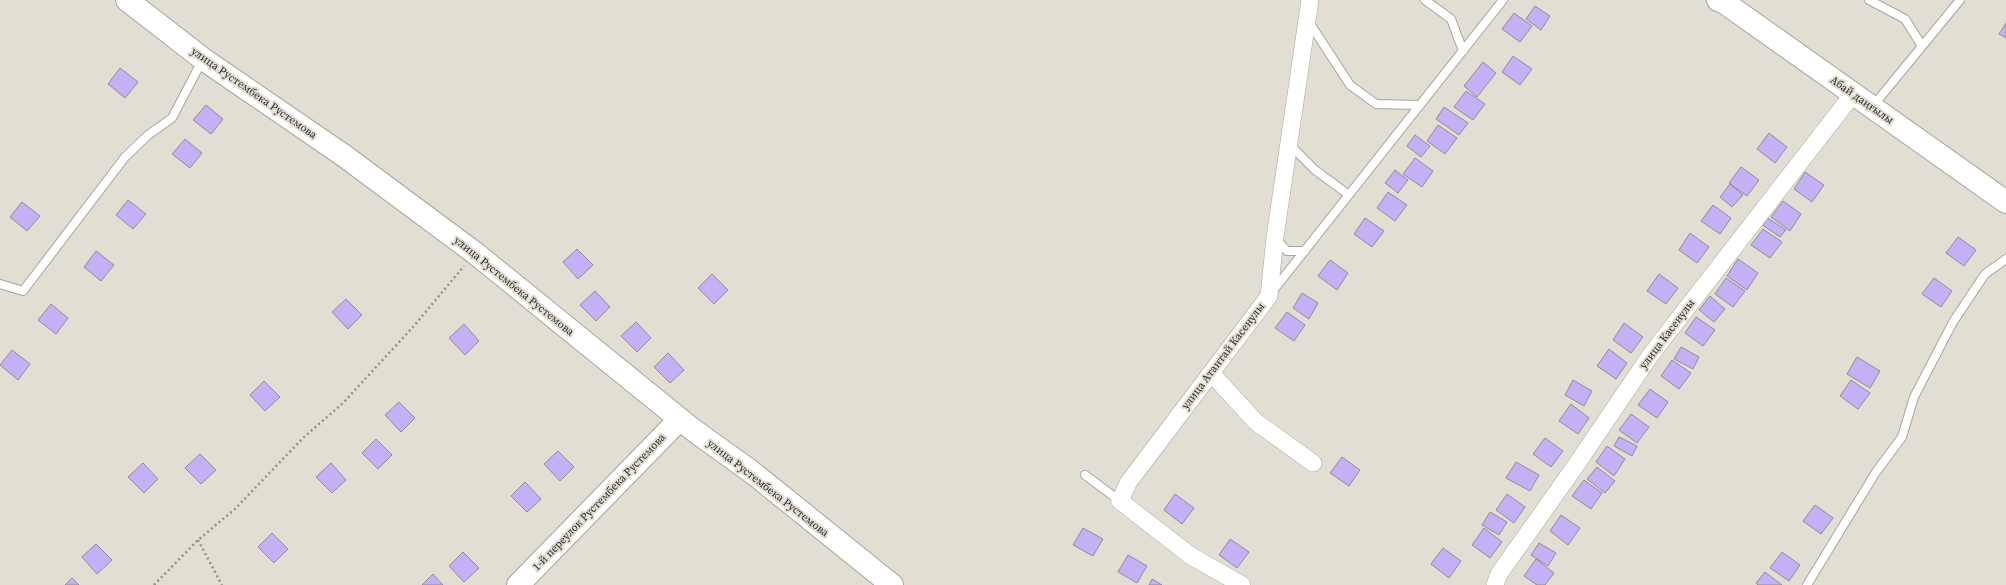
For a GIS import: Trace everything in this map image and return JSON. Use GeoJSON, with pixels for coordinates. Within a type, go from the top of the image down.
{"type":"FeatureCollection","features":[{"type":"Feature","properties":{"kind":"street","name":"улица Рустембека Рустемова"},"geometry":{"type":"LineString","coordinates":[[127,0],[203,59],[343,155],[475,253],[680,418],[753,473],[892,585]]}},
{"type":"Feature","properties":{"kind":"street","name":"улица Атантай Касенулы"},"geometry":{"type":"LineString","coordinates":[[1120,501],[1128,483],[1269,296],[1275,237],[1310,0]]}},
{"type":"Feature","properties":{"kind":"street","name":"Абай даңғылы"},"geometry":{"type":"LineString","coordinates":[[1718,0],[1725,3],[2006,202]]}},
{"type":"Feature","properties":{"kind":"street","name":"улица Касенулы"},"geometry":{"type":"LineString","coordinates":[[1495,585],[1499,574],[1574,468],[1652,353],[1853,94]]}},
{"type":"Feature","properties":{"kind":"street"},"geometry":{"type":"LineString","coordinates":[[1211,373],[1256,422],[1313,463]]}},
{"type":"Feature","properties":{"kind":"street","name":"1-й переулок Рустембека Рустемова"},"geometry":{"type":"LineString","coordinates":[[518,585],[680,418]]}},
{"type":"Feature","properties":{"kind":"street"},"geometry":{"type":"LineString","coordinates":[[1120,501],[1191,556],[1242,585]]}},
{"type":"Feature","properties":{"kind":"lane"},"geometry":{"type":"LineString","coordinates":[[1425,0],[1451,19],[1463,51]]}},
{"type":"Feature","properties":{"kind":"lane"},"geometry":{"type":"LineString","coordinates":[[1269,296],[1503,0]]}},
{"type":"Feature","properties":{"kind":"lane"},"geometry":{"type":"LineString","coordinates":[[1869,0],[1905,19],[1922,46]]}},
{"type":"Feature","properties":{"kind":"lane"},"geometry":{"type":"LineString","coordinates":[[1872,107],[1960,0]]}},
{"type":"Feature","properties":{"kind":"lane"},"geometry":{"type":"LineString","coordinates":[[1307,20],[1350,85],[1376,104],[1420,105]]}},
{"type":"Feature","properties":{"kind":"lane"},"geometry":{"type":"LineString","coordinates":[[0,284],[23,290],[125,157],[148,135],[172,118],[203,59]]}},
{"type":"Feature","properties":{"kind":"lane"},"geometry":{"type":"LineString","coordinates":[[1288,144],[1315,170],[1349,195]]}},
{"type":"Feature","properties":{"kind":"lane"},"geometry":{"type":"LineString","coordinates":[[1275,237],[1287,251],[1305,251]]}},
{"type":"Feature","properties":{"kind":"lane"},"geometry":{"type":"LineString","coordinates":[[1807,585],[1876,472],[1902,436],[1914,397],[1953,322],[1985,274],[2006,259]]}},
{"type":"Feature","properties":{"kind":"lane"},"geometry":{"type":"LineString","coordinates":[[1085,475],[1120,501]]}},
{"type":"Feature","properties":{"kind":"path"},"geometry":{"type":"LineString","coordinates":[[154,585],[198,540],[235,509],[303,438],[343,403],[413,327],[475,253]]}},
{"type":"Feature","properties":{"kind":"path"},"geometry":{"type":"LineString","coordinates":[[198,540],[222,585]]}},
{"type":"Feature","properties":{"kind":"building"},"geometry":{"type":"Polygon","coordinates":[[[1535,6],[1550,16],[1541,30],[1526,19],[1535,6]]]}},
{"type":"Feature","properties":{"kind":"building"},"geometry":{"type":"Polygon","coordinates":[[[1514,13],[1532,26],[1520,42],[1502,29],[1514,13]]]}},
{"type":"Feature","properties":{"kind":"building"},"geometry":{"type":"Polygon","coordinates":[[[2006,23],[2006,38],[1999,34],[2006,23]]]}},
{"type":"Feature","properties":{"kind":"building"},"geometry":{"type":"Polygon","coordinates":[[[1513,56],[1532,69],[1520,85],[1502,72],[1513,56]]]}},
{"type":"Feature","properties":{"kind":"building"},"geometry":{"type":"Polygon","coordinates":[[[1483,62],[1496,73],[1477,97],[1464,86],[1483,62]]]}},
{"type":"Feature","properties":{"kind":"building"},"geometry":{"type":"Polygon","coordinates":[[[120,68],[138,82],[125,98],[108,84],[120,68]]]}},
{"type":"Feature","properties":{"kind":"building"},"geometry":{"type":"Polygon","coordinates":[[[1466,91],[1485,104],[1473,120],[1454,107],[1466,91]]]}},
{"type":"Feature","properties":{"kind":"building"},"geometry":{"type":"Polygon","coordinates":[[[206,105],[223,119],[211,134],[193,120],[206,105]]]}},
{"type":"Feature","properties":{"kind":"building"},"geometry":{"type":"Polygon","coordinates":[[[1444,107],[1468,123],[1459,135],[1436,119],[1444,107]]]}},
{"type":"Feature","properties":{"kind":"building"},"geometry":{"type":"Polygon","coordinates":[[[1438,125],[1457,138],[1445,154],[1427,141],[1438,125]]]}},
{"type":"Feature","properties":{"kind":"building"},"geometry":{"type":"Polygon","coordinates":[[[1769,133],[1787,147],[1775,163],[1757,149],[1769,133]]]}},
{"type":"Feature","properties":{"kind":"building"},"geometry":{"type":"Polygon","coordinates":[[[1415,135],[1430,146],[1421,157],[1407,146],[1415,135]]]}},
{"type":"Feature","properties":{"kind":"building"},"geometry":{"type":"Polygon","coordinates":[[[185,139],[202,153],[190,168],[172,154],[185,139]]]}},
{"type":"Feature","properties":{"kind":"building"},"geometry":{"type":"Polygon","coordinates":[[[1415,158],[1433,171],[1422,187],[1403,174],[1415,158]]]}},
{"type":"Feature","properties":{"kind":"building"},"geometry":{"type":"Polygon","coordinates":[[[1741,167],[1759,180],[1747,196],[1729,183],[1741,167]]]}},
{"type":"Feature","properties":{"kind":"building"},"geometry":{"type":"Polygon","coordinates":[[[1395,170],[1408,180],[1398,193],[1385,183],[1395,170]]]}},
{"type":"Feature","properties":{"kind":"building"},"geometry":{"type":"Polygon","coordinates":[[[1805,172],[1824,185],[1812,202],[1794,189],[1805,172]]]}},
{"type":"Feature","properties":{"kind":"building"},"geometry":{"type":"Polygon","coordinates":[[[1730,184],[1743,195],[1732,207],[1720,197],[1730,184]]]}},
{"type":"Feature","properties":{"kind":"building"},"geometry":{"type":"Polygon","coordinates":[[[1388,192],[1407,205],[1395,221],[1377,208],[1388,192]]]}},
{"type":"Feature","properties":{"kind":"building"},"geometry":{"type":"Polygon","coordinates":[[[128,200],[146,214],[133,229],[116,215],[128,200]]]}},
{"type":"Feature","properties":{"kind":"building"},"geometry":{"type":"Polygon","coordinates":[[[1783,201],[1801,214],[1790,231],[1771,217],[1783,201]]]}},
{"type":"Feature","properties":{"kind":"building"},"geometry":{"type":"Polygon","coordinates":[[[22,202],[40,216],[27,231],[10,217],[22,202]]]}},
{"type":"Feature","properties":{"kind":"building"},"geometry":{"type":"Polygon","coordinates":[[[1713,205],[1731,218],[1720,234],[1701,221],[1713,205]]]}},
{"type":"Feature","properties":{"kind":"building"},"geometry":{"type":"Polygon","coordinates":[[[1766,217],[1786,230],[1780,237],[1761,224],[1766,217]]]}},
{"type":"Feature","properties":{"kind":"building"},"geometry":{"type":"Polygon","coordinates":[[[1365,218],[1384,231],[1372,247],[1354,234],[1365,218]]]}},
{"type":"Feature","properties":{"kind":"building"},"geometry":{"type":"Polygon","coordinates":[[[1763,229],[1782,242],[1770,258],[1751,245],[1763,229]]]}},
{"type":"Feature","properties":{"kind":"building"},"geometry":{"type":"Polygon","coordinates":[[[1690,233],[1709,247],[1697,263],[1679,250],[1690,233]]]}},
{"type":"Feature","properties":{"kind":"building"},"geometry":{"type":"Polygon","coordinates":[[[1958,237],[1976,250],[1964,266],[1946,253],[1958,237]]]}},
{"type":"Feature","properties":{"kind":"building"},"geometry":{"type":"Polygon","coordinates":[[[577,249],[593,265],[578,279],[563,262],[577,249]]]}},
{"type":"Feature","properties":{"kind":"building"},"geometry":{"type":"Polygon","coordinates":[[[96,251],[114,265],[101,281],[84,267],[96,251]]]}},
{"type":"Feature","properties":{"kind":"building"},"geometry":{"type":"Polygon","coordinates":[[[1738,259],[1758,273],[1747,290],[1727,276],[1738,259]]]}},
{"type":"Feature","properties":{"kind":"building"},"geometry":{"type":"Polygon","coordinates":[[[1330,260],[1348,273],[1337,290],[1318,276],[1330,260]]]}},
{"type":"Feature","properties":{"kind":"building"},"geometry":{"type":"Polygon","coordinates":[[[712,274],[728,290],[714,304],[698,288],[712,274]]]}},
{"type":"Feature","properties":{"kind":"building"},"geometry":{"type":"Polygon","coordinates":[[[1659,274],[1678,288],[1666,304],[1647,291],[1659,274]]]}},
{"type":"Feature","properties":{"kind":"building"},"geometry":{"type":"Polygon","coordinates":[[[1726,278],[1745,291],[1733,307],[1715,294],[1726,278]]]}},
{"type":"Feature","properties":{"kind":"building"},"geometry":{"type":"Polygon","coordinates":[[[1934,278],[1952,291],[1941,307],[1922,294],[1934,278]]]}},
{"type":"Feature","properties":{"kind":"building"},"geometry":{"type":"Polygon","coordinates":[[[595,291],[610,307],[596,321],[580,305],[595,291]]]}},
{"type":"Feature","properties":{"kind":"building"},"geometry":{"type":"Polygon","coordinates":[[[1302,293],[1318,303],[1309,319],[1293,308],[1302,293]]]}},
{"type":"Feature","properties":{"kind":"building"},"geometry":{"type":"Polygon","coordinates":[[[1710,296],[1725,309],[1714,322],[1699,310],[1710,296]]]}},
{"type":"Feature","properties":{"kind":"building"},"geometry":{"type":"Polygon","coordinates":[[[346,299],[362,315],[348,329],[332,312],[346,299]]]}},
{"type":"Feature","properties":{"kind":"building"},"geometry":{"type":"Polygon","coordinates":[[[51,304],[68,318],[56,334],[38,320],[51,304]]]}},
{"type":"Feature","properties":{"kind":"building"},"geometry":{"type":"Polygon","coordinates":[[[1287,312],[1305,325],[1294,341],[1275,328],[1287,312]]]}},
{"type":"Feature","properties":{"kind":"building"},"geometry":{"type":"Polygon","coordinates":[[[1696,317],[1715,330],[1703,346],[1685,333],[1696,317]]]}},
{"type":"Feature","properties":{"kind":"building"},"geometry":{"type":"Polygon","coordinates":[[[636,322],[651,338],[637,352],[621,336],[636,322]]]}},
{"type":"Feature","properties":{"kind":"building"},"geometry":{"type":"Polygon","coordinates":[[[1624,323],[1643,337],[1631,353],[1613,340],[1624,323]]]}},
{"type":"Feature","properties":{"kind":"building"},"geometry":{"type":"Polygon","coordinates":[[[464,324],[479,341],[465,355],[449,338],[464,324]]]}},
{"type":"Feature","properties":{"kind":"building"},"geometry":{"type":"Polygon","coordinates":[[[1681,347],[1699,357],[1693,369],[1674,359],[1681,347]]]}},
{"type":"Feature","properties":{"kind":"building"},"geometry":{"type":"Polygon","coordinates":[[[1609,349],[1627,363],[1616,379],[1597,366],[1609,349]]]}},
{"type":"Feature","properties":{"kind":"building"},"geometry":{"type":"Polygon","coordinates":[[[12,350],[30,364],[18,380],[0,365],[12,350]]]}},
{"type":"Feature","properties":{"kind":"building"},"geometry":{"type":"Polygon","coordinates":[[[668,353],[684,370],[670,383],[654,367],[668,353]]]}},
{"type":"Feature","properties":{"kind":"building"},"geometry":{"type":"Polygon","coordinates":[[[1857,357],[1880,371],[1870,388],[1847,374],[1857,357]]]}},
{"type":"Feature","properties":{"kind":"building"},"geometry":{"type":"Polygon","coordinates":[[[1672,360],[1691,373],[1679,389],[1661,376],[1672,360]]]}},
{"type":"Feature","properties":{"kind":"building"},"geometry":{"type":"Polygon","coordinates":[[[1573,380],[1592,391],[1584,406],[1565,395],[1573,380]]]}},
{"type":"Feature","properties":{"kind":"building"},"geometry":{"type":"Polygon","coordinates":[[[1851,380],[1870,393],[1858,409],[1840,396],[1851,380]]]}},
{"type":"Feature","properties":{"kind":"building"},"geometry":{"type":"Polygon","coordinates":[[[264,381],[280,397],[265,411],[250,395],[264,381]]]}},
{"type":"Feature","properties":{"kind":"building"},"geometry":{"type":"Polygon","coordinates":[[[1650,389],[1668,402],[1657,418],[1638,405],[1650,389]]]}},
{"type":"Feature","properties":{"kind":"building"},"geometry":{"type":"Polygon","coordinates":[[[399,402],[415,418],[401,432],[385,415],[399,402]]]}},
{"type":"Feature","properties":{"kind":"building"},"geometry":{"type":"Polygon","coordinates":[[[1571,404],[1589,418],[1578,434],[1559,421],[1571,404]]]}},
{"type":"Feature","properties":{"kind":"building"},"geometry":{"type":"Polygon","coordinates":[[[1631,414],[1649,427],[1637,443],[1619,430],[1631,414]]]}},
{"type":"Feature","properties":{"kind":"building"},"geometry":{"type":"Polygon","coordinates":[[[1619,437],[1637,446],[1632,456],[1614,446],[1619,437]]]}},
{"type":"Feature","properties":{"kind":"building"},"geometry":{"type":"Polygon","coordinates":[[[1545,438],[1563,451],[1551,467],[1533,454],[1545,438]]]}},
{"type":"Feature","properties":{"kind":"building"},"geometry":{"type":"Polygon","coordinates":[[[376,439],[392,455],[378,469],[362,453],[376,439]]]}},
{"type":"Feature","properties":{"kind":"building"},"geometry":{"type":"Polygon","coordinates":[[[1607,446],[1625,459],[1614,476],[1596,462],[1607,446]]]}},
{"type":"Feature","properties":{"kind":"building"},"geometry":{"type":"Polygon","coordinates":[[[558,451],[574,467],[560,481],[544,464],[558,451]]]}},
{"type":"Feature","properties":{"kind":"building"},"geometry":{"type":"Polygon","coordinates":[[[200,454],[216,470],[201,484],[185,468],[200,454]]]}},
{"type":"Feature","properties":{"kind":"building"},"geometry":{"type":"Polygon","coordinates":[[[1342,457],[1360,470],[1349,486],[1330,473],[1342,457]]]}},
{"type":"Feature","properties":{"kind":"building"},"geometry":{"type":"Polygon","coordinates":[[[1516,462],[1539,475],[1530,491],[1506,478],[1516,462]]]}},
{"type":"Feature","properties":{"kind":"building"},"geometry":{"type":"Polygon","coordinates":[[[143,463],[158,479],[144,493],[128,477],[143,463]]]}},
{"type":"Feature","properties":{"kind":"building"},"geometry":{"type":"Polygon","coordinates":[[[331,463],[346,480],[332,493],[316,477],[331,463]]]}},
{"type":"Feature","properties":{"kind":"building"},"geometry":{"type":"Polygon","coordinates":[[[1597,467],[1615,481],[1605,493],[1587,479],[1597,467]]]}},
{"type":"Feature","properties":{"kind":"building"},"geometry":{"type":"Polygon","coordinates":[[[1584,480],[1602,493],[1591,509],[1572,496],[1584,480]]]}},
{"type":"Feature","properties":{"kind":"building"},"geometry":{"type":"Polygon","coordinates":[[[525,482],[541,499],[527,512],[511,496],[525,482]]]}},
{"type":"Feature","properties":{"kind":"building"},"geometry":{"type":"Polygon","coordinates":[[[1175,494],[1194,508],[1182,524],[1164,510],[1175,494]]]}},
{"type":"Feature","properties":{"kind":"building"},"geometry":{"type":"Polygon","coordinates":[[[1507,494],[1525,507],[1514,523],[1496,510],[1507,494]]]}},
{"type":"Feature","properties":{"kind":"building"},"geometry":{"type":"Polygon","coordinates":[[[1815,505],[1833,518],[1821,534],[1803,521],[1815,505]]]}},
{"type":"Feature","properties":{"kind":"building"},"geometry":{"type":"Polygon","coordinates":[[[1490,512],[1507,522],[1499,535],[1482,525],[1490,512]]]}},
{"type":"Feature","properties":{"kind":"building"},"geometry":{"type":"Polygon","coordinates":[[[1561,515],[1580,528],[1568,545],[1550,531],[1561,515]]]}},
{"type":"Feature","properties":{"kind":"building"},"geometry":{"type":"Polygon","coordinates":[[[1083,528],[1103,539],[1093,556],[1073,545],[1083,528]]]}},
{"type":"Feature","properties":{"kind":"building"},"geometry":{"type":"Polygon","coordinates":[[[1484,528],[1502,542],[1490,558],[1472,545],[1484,528]]]}},
{"type":"Feature","properties":{"kind":"building"},"geometry":{"type":"Polygon","coordinates":[[[272,533],[288,549],[274,563],[258,547],[272,533]]]}},
{"type":"Feature","properties":{"kind":"building"},"geometry":{"type":"Polygon","coordinates":[[[1230,539],[1249,552],[1237,568],[1219,555],[1230,539]]]}},
{"type":"Feature","properties":{"kind":"building"},"geometry":{"type":"Polygon","coordinates":[[[1539,543],[1556,553],[1548,566],[1531,555],[1539,543]]]}},
{"type":"Feature","properties":{"kind":"building"},"geometry":{"type":"Polygon","coordinates":[[[96,544],[112,560],[97,574],[82,557],[96,544]]]}},
{"type":"Feature","properties":{"kind":"building"},"geometry":{"type":"Polygon","coordinates":[[[1443,548],[1461,561],[1449,578],[1431,564],[1443,548]]]}},
{"type":"Feature","properties":{"kind":"building"},"geometry":{"type":"Polygon","coordinates":[[[463,552],[479,568],[464,582],[449,566],[463,552]]]}},
{"type":"Feature","properties":{"kind":"building"},"geometry":{"type":"Polygon","coordinates":[[[1782,552],[1800,565],[1789,581],[1770,568],[1782,552]]]}},
{"type":"Feature","properties":{"kind":"building"},"geometry":{"type":"Polygon","coordinates":[[[1128,555],[1147,566],[1137,583],[1118,572],[1128,555]]]}},
{"type":"Feature","properties":{"kind":"building"},"geometry":{"type":"Polygon","coordinates":[[[1536,559],[1554,573],[1545,585],[1537,585],[1524,576],[1536,559]]]}},
{"type":"Feature","properties":{"kind":"building"},"geometry":{"type":"Polygon","coordinates":[[[1765,572],[1782,585],[1758,585],[1756,583],[1765,572]]]}},
{"type":"Feature","properties":{"kind":"building"},"geometry":{"type":"Polygon","coordinates":[[[433,574],[443,585],[422,585],[433,574]]]}},
{"type":"Feature","properties":{"kind":"building"},"geometry":{"type":"Polygon","coordinates":[[[72,578],[79,585],[65,585],[72,578]]]}},
{"type":"Feature","properties":{"kind":"building"},"geometry":{"type":"Polygon","coordinates":[[[1152,579],[1162,585],[1149,585],[1152,579]]]}}]}
